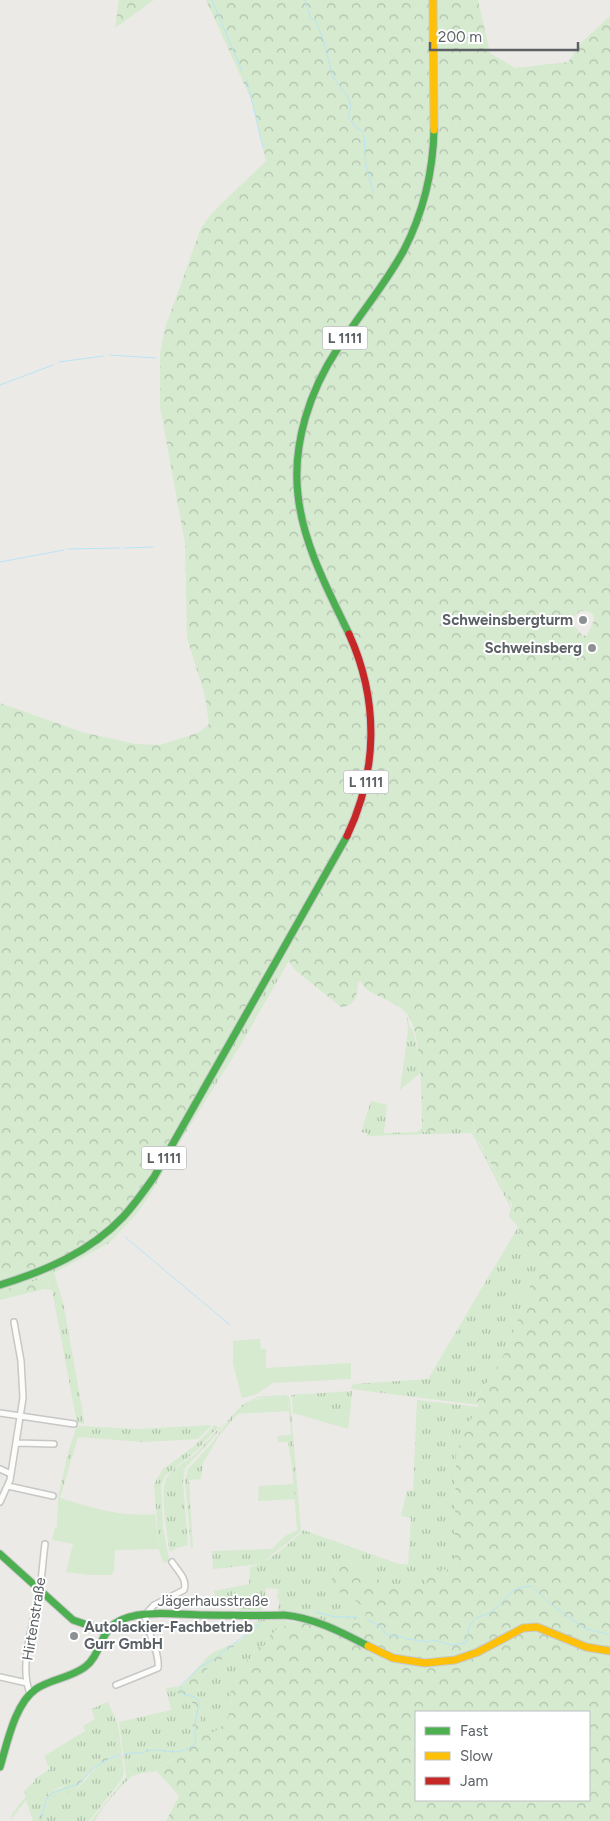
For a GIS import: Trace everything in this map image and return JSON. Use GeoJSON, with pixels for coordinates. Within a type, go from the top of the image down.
{"type":"FeatureCollection","features":[{"type":"Feature","properties":{"kind":"main road","name":"L 1111"},"geometry":{"type":"LineString","coordinates":[[0,1285],[48,1268],[73,1256],[113,1227],[136,1203],[154,1177],[340,851],[354,822],[362,799],[370,760],[371,728],[368,696],[362,666],[356,649],[309,544],[303,521],[297,481],[299,447],[307,412],[324,372],[338,348],[396,263],[412,234],[422,207],[430,173],[433,138],[433,0]]}},
{"type":"Feature","properties":{"kind":"main road"},"geometry":{"type":"LineString","coordinates":[[0,1554],[77,1622],[88,1627],[100,1629],[106,1633],[100,1650],[88,1665],[78,1672],[30,1693],[25,1699],[0,1767]]}},
{"type":"Feature","properties":{"kind":"main road","name":"Jägerhausstraße"},"geometry":{"type":"LineString","coordinates":[[106,1633],[113,1624],[119,1621],[145,1615],[284,1615],[302,1617],[325,1624],[393,1658],[425,1663],[455,1660],[478,1652],[522,1628],[537,1626],[586,1647],[610,1651]]}},
{"type":"Feature","properties":{"kind":"street"},"geometry":{"type":"LineString","coordinates":[[0,1502],[8,1486],[11,1474],[24,1389],[14,1322]]}},
{"type":"Feature","properties":{"kind":"street"},"geometry":{"type":"LineString","coordinates":[[0,1413],[74,1424]]}},
{"type":"Feature","properties":{"kind":"street"},"geometry":{"type":"LineString","coordinates":[[17,1443],[54,1444]]}},
{"type":"Feature","properties":{"kind":"street"},"geometry":{"type":"LineString","coordinates":[[0,1469],[11,1474]]}},
{"type":"Feature","properties":{"kind":"street"},"geometry":{"type":"LineString","coordinates":[[8,1486],[53,1496]]}},
{"type":"Feature","properties":{"kind":"street","name":"Hirtenstraße"},"geometry":{"type":"LineString","coordinates":[[30,1693],[27,1683],[28,1652],[40,1589],[45,1544]]}},
{"type":"Feature","properties":{"kind":"street"},"geometry":{"type":"LineString","coordinates":[[116,1686],[158,1668],[155,1649],[147,1628],[145,1615],[154,1605],[184,1590],[184,1579],[172,1562]]}},
{"type":"Feature","properties":{"kind":"street"},"geometry":{"type":"LineString","coordinates":[[0,1677],[27,1683]]}},
{"type":"Feature","properties":{"kind":"green space"},"geometry":{"type":"Polygon","coordinates":[[[119,0],[154,0],[115,28],[119,0]]]}},
{"type":"Feature","properties":{"kind":"green space"},"geometry":{"type":"Polygon","coordinates":[[[206,0],[478,0],[490,53],[515,68],[568,62],[583,41],[610,16],[610,1821],[166,1821],[179,1796],[155,1769],[174,1759],[176,1755],[158,1754],[133,1757],[151,1748],[168,1751],[189,1748],[194,1704],[182,1697],[174,1689],[166,1688],[182,1686],[208,1656],[216,1651],[241,1642],[223,1652],[222,1660],[219,1663],[210,1664],[198,1684],[197,1695],[202,1727],[211,1733],[227,1720],[230,1708],[231,1687],[241,1673],[245,1662],[254,1656],[255,1648],[264,1646],[271,1634],[285,1626],[287,1621],[307,1623],[331,1631],[334,1621],[347,1619],[351,1614],[354,1616],[355,1622],[362,1620],[366,1614],[363,1607],[329,1586],[339,1558],[346,1560],[361,1573],[375,1577],[386,1584],[400,1586],[406,1583],[409,1589],[426,1584],[423,1571],[454,1569],[456,1456],[464,1431],[478,1407],[479,1402],[474,1401],[493,1374],[509,1345],[540,1258],[538,1252],[522,1240],[518,1227],[510,1218],[512,1205],[480,1143],[474,1136],[475,1126],[472,1122],[468,1121],[465,1124],[432,1132],[422,1130],[421,1087],[416,1036],[412,1023],[403,1010],[367,990],[360,981],[353,1002],[350,1005],[341,1007],[295,970],[279,951],[151,1176],[120,1215],[86,1243],[67,1254],[25,1273],[0,1281],[0,703],[82,732],[135,744],[160,745],[200,732],[209,724],[205,696],[187,638],[185,543],[160,407],[160,353],[165,328],[201,228],[213,212],[266,161],[251,99],[206,0]],[[580,611],[574,617],[572,623],[582,635],[586,636],[594,619],[593,615],[587,611],[580,611]]]}},
{"type":"Feature","properties":{"kind":"green space"},"geometry":{"type":"Polygon","coordinates":[[[284,956],[289,961],[150,1195],[134,1217],[109,1243],[54,1273],[63,1302],[82,1408],[84,1424],[77,1423],[52,1290],[50,1290],[48,1283],[41,1279],[0,1291],[0,1286],[44,1272],[284,956]]]}},
{"type":"Feature","properties":{"kind":"green space"},"geometry":{"type":"Polygon","coordinates":[[[406,1014],[410,1027],[413,1030],[419,1055],[420,1073],[400,1090],[408,1030],[406,1014]]]}},
{"type":"Feature","properties":{"kind":"green space"},"geometry":{"type":"Polygon","coordinates":[[[371,1101],[387,1105],[384,1133],[417,1132],[422,1127],[423,1132],[465,1124],[468,1121],[472,1122],[475,1128],[473,1132],[509,1198],[511,1209],[472,1133],[367,1136],[367,1133],[361,1132],[371,1101]]]}},
{"type":"Feature","properties":{"kind":"green space"},"geometry":{"type":"Polygon","coordinates":[[[518,1227],[521,1237],[538,1252],[540,1258],[509,1345],[493,1374],[474,1400],[478,1401],[479,1405],[351,1389],[353,1384],[428,1379],[518,1227]]]}},
{"type":"Feature","properties":{"kind":"green space"},"geometry":{"type":"Polygon","coordinates":[[[41,1279],[46,1280],[50,1290],[44,1289],[0,1300],[0,1291],[41,1279]]]}},
{"type":"Feature","properties":{"kind":"green space"},"geometry":{"type":"Polygon","coordinates":[[[260,1339],[261,1349],[266,1349],[266,1368],[351,1363],[351,1379],[273,1383],[255,1395],[242,1398],[233,1364],[233,1341],[260,1339]]]}},
{"type":"Feature","properties":{"kind":"green space"},"geometry":{"type":"Polygon","coordinates":[[[352,1391],[350,1415],[292,1399],[291,1395],[352,1391]]]}},
{"type":"Feature","properties":{"kind":"green space"},"geometry":{"type":"Polygon","coordinates":[[[285,1395],[290,1399],[301,1531],[263,1562],[213,1569],[212,1551],[272,1549],[285,1536],[297,1530],[292,1466],[288,1442],[278,1442],[277,1436],[291,1435],[288,1399],[284,1397],[258,1398],[245,1405],[219,1436],[203,1463],[201,1479],[189,1480],[193,1548],[191,1548],[185,1481],[188,1469],[212,1443],[242,1405],[257,1397],[285,1395]]]}},
{"type":"Feature","properties":{"kind":"green space"},"geometry":{"type":"Polygon","coordinates":[[[284,1397],[288,1399],[289,1411],[236,1414],[241,1408],[252,1401],[263,1398],[284,1397]]]}},
{"type":"Feature","properties":{"kind":"green space"},"geometry":{"type":"Polygon","coordinates":[[[292,1399],[350,1415],[348,1429],[293,1413],[292,1399]]]}},
{"type":"Feature","properties":{"kind":"green space"},"geometry":{"type":"Polygon","coordinates":[[[417,1400],[478,1407],[456,1456],[454,1569],[423,1571],[426,1584],[409,1589],[407,1585],[386,1584],[375,1577],[361,1573],[350,1563],[337,1562],[329,1586],[356,1601],[366,1614],[358,1622],[349,1617],[348,1619],[337,1620],[333,1626],[278,1613],[278,1589],[266,1588],[262,1613],[239,1613],[238,1599],[217,1602],[214,1591],[249,1584],[250,1567],[276,1554],[303,1530],[399,1564],[408,1564],[411,1518],[401,1516],[407,1490],[413,1491],[417,1400]]]}},
{"type":"Feature","properties":{"kind":"green space"},"geometry":{"type":"Polygon","coordinates":[[[225,1423],[185,1468],[183,1482],[188,1545],[170,1552],[164,1503],[164,1484],[166,1479],[175,1468],[195,1454],[225,1423]]]}},
{"type":"Feature","properties":{"kind":"green space"},"geometry":{"type":"Polygon","coordinates":[[[212,1425],[198,1439],[144,1442],[78,1437],[60,1498],[58,1497],[69,1449],[77,1426],[137,1429],[212,1425]]]}},
{"type":"Feature","properties":{"kind":"green space"},"geometry":{"type":"Polygon","coordinates":[[[215,1425],[218,1427],[197,1450],[165,1476],[161,1486],[163,1527],[169,1559],[165,1563],[162,1560],[159,1549],[154,1484],[163,1469],[193,1447],[215,1425]]]}},
{"type":"Feature","properties":{"kind":"green space"},"geometry":{"type":"Polygon","coordinates":[[[294,1484],[295,1499],[258,1501],[259,1486],[294,1484]]]}},
{"type":"Feature","properties":{"kind":"green space"},"geometry":{"type":"Polygon","coordinates":[[[58,1497],[106,1511],[142,1515],[155,1514],[159,1549],[115,1550],[114,1571],[111,1575],[66,1572],[73,1544],[52,1540],[55,1528],[57,1527],[58,1497]]]}},
{"type":"Feature","properties":{"kind":"green space"},"geometry":{"type":"Polygon","coordinates":[[[282,1617],[287,1621],[285,1626],[276,1630],[264,1646],[257,1648],[254,1651],[254,1656],[245,1662],[244,1669],[231,1687],[230,1712],[226,1722],[221,1729],[211,1733],[202,1727],[197,1695],[198,1684],[210,1664],[222,1661],[222,1653],[241,1642],[249,1631],[249,1627],[260,1619],[282,1617]]]}},
{"type":"Feature","properties":{"kind":"green space"},"geometry":{"type":"Polygon","coordinates":[[[166,1688],[174,1688],[182,1697],[194,1704],[189,1748],[168,1751],[151,1748],[134,1755],[135,1757],[152,1754],[175,1754],[176,1757],[155,1769],[156,1772],[139,1774],[130,1778],[111,1798],[95,1821],[91,1821],[127,1776],[119,1722],[171,1710],[166,1688]]]}},
{"type":"Feature","properties":{"kind":"green space"},"geometry":{"type":"Polygon","coordinates":[[[108,1702],[118,1725],[122,1754],[98,1762],[80,1780],[47,1793],[35,1821],[33,1821],[26,1800],[10,1821],[12,1814],[26,1796],[24,1791],[35,1781],[34,1779],[50,1769],[44,1756],[85,1731],[83,1726],[95,1719],[91,1709],[108,1702]]]}},
{"type":"Feature","properties":{"kind":"green space"},"geometry":{"type":"Polygon","coordinates":[[[122,1754],[108,1759],[93,1769],[74,1791],[50,1797],[41,1821],[35,1821],[47,1793],[61,1788],[68,1783],[80,1780],[91,1767],[103,1759],[122,1754]]]}},
{"type":"Feature","properties":{"kind":"green space"},"geometry":{"type":"Polygon","coordinates":[[[122,1756],[124,1772],[122,1779],[89,1821],[41,1821],[50,1797],[74,1791],[99,1765],[112,1758],[122,1756]]]}},
{"type":"Feature","properties":{"kind":"waterway"},"geometry":{"type":"LineString","coordinates":[[212,0],[242,71]]}},
{"type":"Feature","properties":{"kind":"waterway"},"geometry":{"type":"LineString","coordinates":[[305,0],[310,17],[316,21],[323,39],[333,77],[347,96],[351,106],[348,116],[354,126],[361,130],[364,136],[366,166],[374,194]]}},
{"type":"Feature","properties":{"kind":"waterway"},"geometry":{"type":"LineString","coordinates":[[247,80],[263,148]]}},
{"type":"Feature","properties":{"kind":"waterway"},"geometry":{"type":"LineString","coordinates":[[110,355],[156,358]]}},
{"type":"Feature","properties":{"kind":"waterway"},"geometry":{"type":"LineString","coordinates":[[59,362],[103,356]]}},
{"type":"Feature","properties":{"kind":"waterway"},"geometry":{"type":"LineString","coordinates":[[0,385],[53,365]]}},
{"type":"Feature","properties":{"kind":"waterway"},"geometry":{"type":"LineString","coordinates":[[124,548],[153,547]]}},
{"type":"Feature","properties":{"kind":"waterway"},"geometry":{"type":"LineString","coordinates":[[68,549],[120,548]]}},
{"type":"Feature","properties":{"kind":"waterway"},"geometry":{"type":"LineString","coordinates":[[0,562],[64,550]]}},
{"type":"Feature","properties":{"kind":"waterway"},"geometry":{"type":"LineString","coordinates":[[125,1237],[230,1325]]}},
{"type":"Feature","properties":{"kind":"waterway"},"geometry":{"type":"LineString","coordinates":[[368,1620],[380,1626],[387,1635],[428,1642],[432,1640],[452,1645],[466,1643],[471,1623],[475,1619],[497,1608],[517,1589],[532,1586],[548,1602],[584,1628],[610,1635]]}},
{"type":"Feature","properties":{"kind":"waterway"},"geometry":{"type":"LineString","coordinates":[[315,1612],[335,1617],[357,1617]]}},
{"type":"Feature","properties":{"kind":"waterway"},"geometry":{"type":"LineString","coordinates":[[124,1754],[141,1753],[151,1750],[179,1752],[190,1748],[196,1743],[195,1723],[200,1705],[196,1698],[183,1694],[181,1685],[200,1667],[214,1659],[261,1623]]}},
{"type":"Feature","properties":{"kind":"waterway"},"geometry":{"type":"LineString","coordinates":[[41,1821],[46,1800],[52,1793],[78,1784],[95,1767],[113,1757],[121,1755]]}},
{"type":"Feature","properties":{"kind":"traffic: fast"},"geometry":{"type":"LineString","coordinates":[[349,634],[325,584],[305,531],[298,495],[297,476],[301,437],[311,400],[328,364],[389,275],[411,236],[426,192],[432,161],[434,130]]}},
{"type":"Feature","properties":{"kind":"traffic: fast"},"geometry":{"type":"LineString","coordinates":[[0,1285],[50,1267],[81,1250],[110,1229],[135,1202],[154,1177],[347,836]]}},
{"type":"Feature","properties":{"kind":"traffic: fast"},"geometry":{"type":"LineString","coordinates":[[0,1554],[73,1620],[106,1633]]}},
{"type":"Feature","properties":{"kind":"traffic: fast"},"geometry":{"type":"LineString","coordinates":[[0,1767],[17,1714],[29,1695],[36,1689],[85,1667],[94,1657],[109,1628],[123,1619],[145,1614],[284,1615],[317,1622],[368,1646]]}},
{"type":"Feature","properties":{"kind":"traffic: slow"},"geometry":{"type":"LineString","coordinates":[[433,0],[434,130]]}},
{"type":"Feature","properties":{"kind":"traffic: slow"},"geometry":{"type":"LineString","coordinates":[[368,1646],[393,1658],[425,1663],[455,1660],[478,1652],[523,1628],[537,1627],[586,1647],[610,1651]]}},
{"type":"Feature","properties":{"kind":"traffic: jam"},"geometry":{"type":"LineString","coordinates":[[347,836],[365,786],[371,735],[366,684],[349,634]]}},
{"type":"Feature","properties":{"kind":"place","name":"Schweinsbergturm"},"geometry":{"type":"Point","coordinates":[583,620]}},
{"type":"Feature","properties":{"kind":"place","name":"Schweinsberg"},"geometry":{"type":"Point","coordinates":[592,648]}},
{"type":"Feature","properties":{"kind":"place","name":"Autolackier-Fachbetrieb Gurr GmbH"},"geometry":{"type":"Point","coordinates":[74,1636]}}]}
